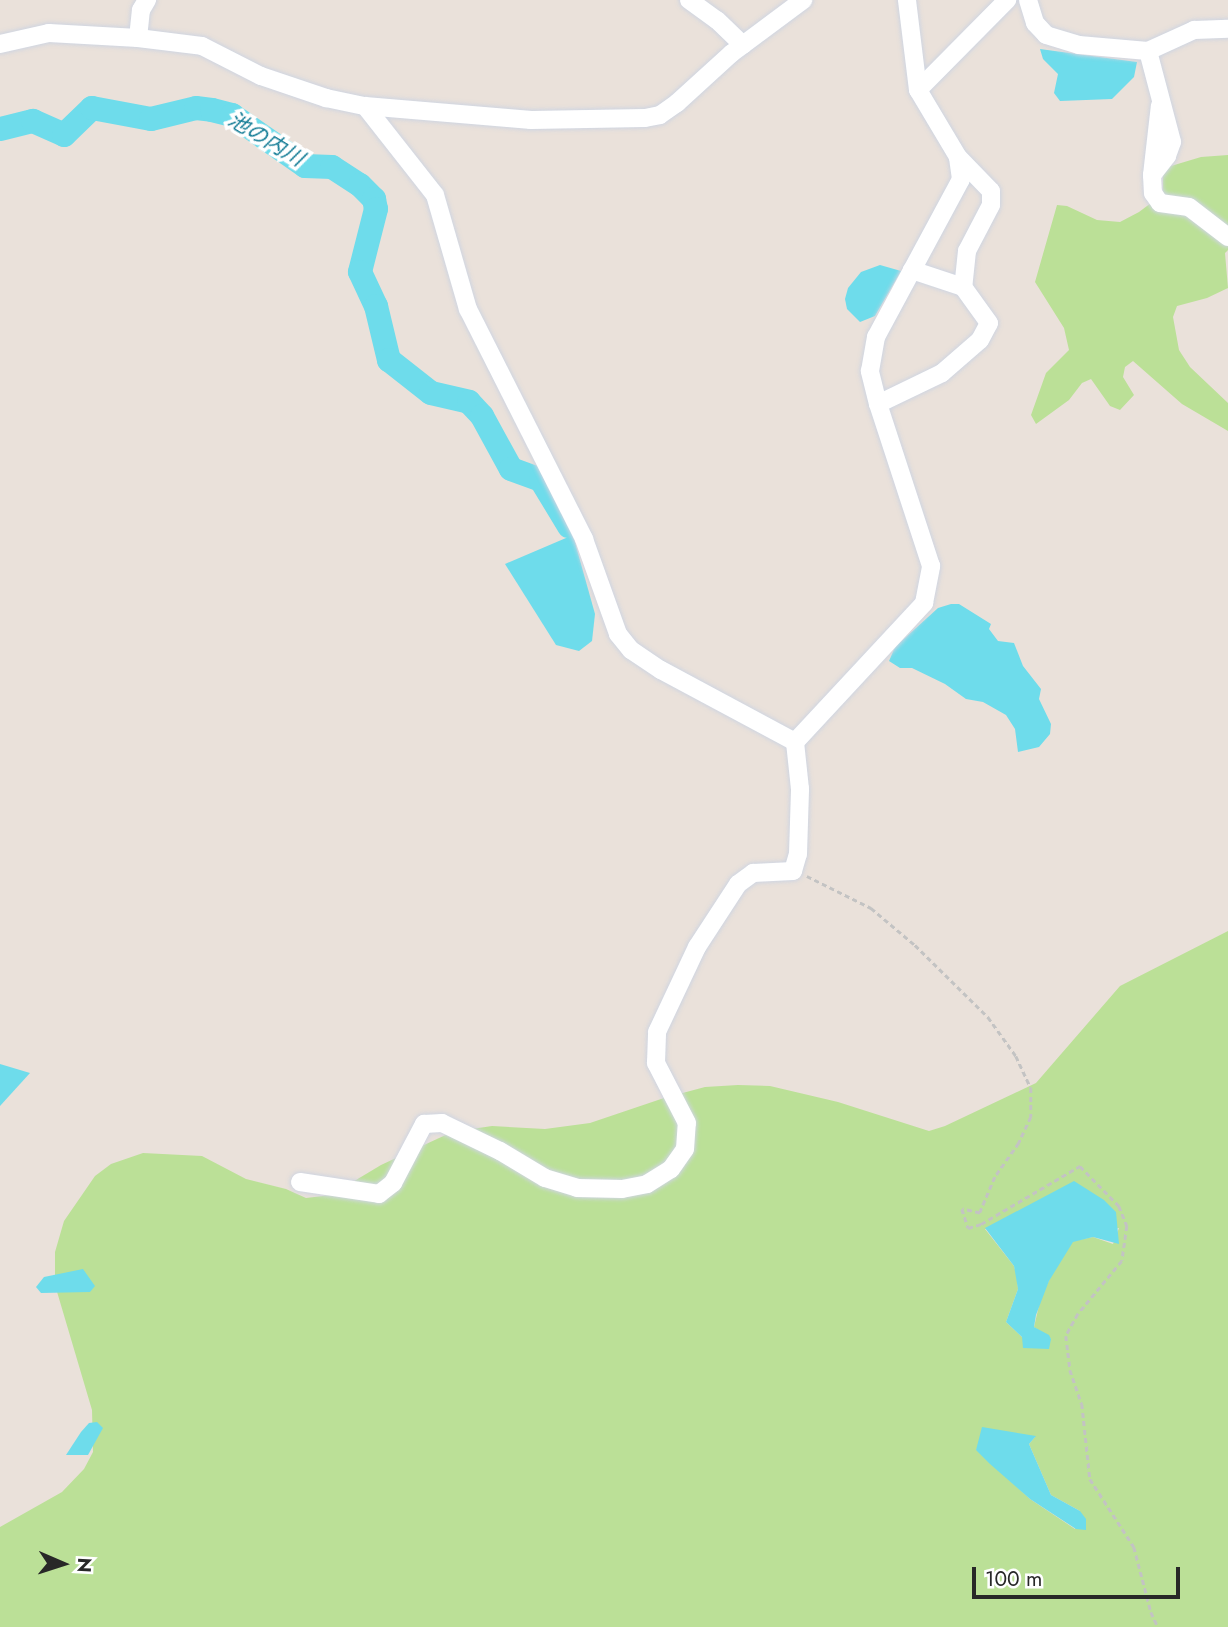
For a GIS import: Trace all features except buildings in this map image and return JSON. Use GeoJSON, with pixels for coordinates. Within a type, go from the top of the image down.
{"type":"FeatureCollection","features":[{"type":"Feature","properties":{"kind":"street"},"geometry":{"type":"LineString","coordinates":[[138,38],[141,9],[147,0]]}},
{"type":"Feature","properties":{"kind":"street"},"geometry":{"type":"LineString","coordinates":[[690,0],[717,20],[743,45]]}},
{"type":"Feature","properties":{"kind":"street"},"geometry":{"type":"LineString","coordinates":[[0,44],[48,33],[138,38],[202,46],[261,76],[326,98],[365,106],[531,120],[645,118],[660,115],[677,103],[743,45],[803,0]]}},
{"type":"Feature","properties":{"kind":"street"},"geometry":{"type":"LineString","coordinates":[[907,0],[918,90],[958,157],[991,191],[991,205],[967,251],[963,287]]}},
{"type":"Feature","properties":{"kind":"street"},"geometry":{"type":"LineString","coordinates":[[918,90],[1007,0]]}},
{"type":"Feature","properties":{"kind":"street"},"geometry":{"type":"LineString","coordinates":[[1028,0],[1035,23],[1046,35],[1079,45],[1148,51],[1194,30],[1228,29]]}},
{"type":"Feature","properties":{"kind":"street"},"geometry":{"type":"LineString","coordinates":[[1148,51],[1172,142],[1167,156],[1152,175],[1153,193],[1160,203],[1189,207],[1228,237]]}},
{"type":"Feature","properties":{"kind":"street"},"geometry":{"type":"LineString","coordinates":[[365,106],[435,195],[468,309],[580,528],[618,634],[631,650],[661,670],[795,742]]}},
{"type":"Feature","properties":{"kind":"street"},"geometry":{"type":"LineString","coordinates":[[300,1182],[379,1194],[393,1183],[424,1124],[442,1123],[500,1151],[545,1178],[578,1188],[622,1189],[647,1184],[671,1169],[685,1149],[687,1123],[656,1063],[657,1032],[697,947],[738,884],[753,873],[793,871],[798,855],[800,789],[795,742],[924,603],[932,566],[878,404],[870,371],[876,337],[961,179],[958,157]]}},
{"type":"Feature","properties":{"kind":"street"},"geometry":{"type":"LineString","coordinates":[[878,404],[942,373],[979,340],[989,323],[963,287],[912,270]]}},
{"type":"Feature","properties":{"kind":"path"},"geometry":{"type":"LineString","coordinates":[[793,871],[822,882],[871,908],[915,945],[988,1017],[1016,1056],[1031,1088],[1031,1116],[1019,1143],[995,1177],[980,1213],[962,1209],[968,1227],[981,1224],[1080,1166],[1119,1206],[1127,1226],[1122,1261],[1077,1314],[1066,1336],[1068,1359],[1082,1404],[1090,1479],[1134,1547],[1151,1612],[1158,1627]]}},
{"type":"Feature","properties":{"kind":"green space"},"geometry":{"type":"Polygon","coordinates":[[[1228,155],[1228,250],[1225,253],[1228,288],[1207,298],[1177,306],[1173,317],[1179,350],[1190,367],[1228,403],[1228,431],[1182,404],[1133,361],[1125,367],[1123,377],[1134,395],[1120,410],[1110,406],[1091,379],[1082,383],[1069,400],[1036,424],[1031,415],[1046,373],[1069,350],[1064,328],[1035,282],[1057,205],[1067,206],[1097,220],[1120,222],[1163,194],[1163,173],[1171,166],[1201,157],[1228,155]]]}},
{"type":"Feature","properties":{"kind":"green space"},"geometry":{"type":"Polygon","coordinates":[[[1228,931],[1228,1627],[0,1627],[0,1527],[62,1492],[84,1469],[93,1452],[92,1410],[55,1285],[55,1252],[64,1221],[95,1176],[111,1164],[143,1153],[202,1156],[246,1179],[286,1189],[306,1198],[331,1195],[381,1165],[452,1132],[492,1126],[545,1129],[590,1123],[705,1087],[738,1085],[770,1086],[838,1102],[929,1131],[1036,1083],[1120,986],[1228,931]],[[1119,1228],[985,1229],[1014,1266],[1017,1277],[1018,1289],[1006,1322],[1022,1337],[1051,1339],[1034,1327],[1041,1297],[1062,1254],[1073,1241],[1093,1237],[1113,1244],[1119,1228]],[[1035,1437],[976,1449],[1030,1499],[1075,1529],[1080,1511],[1051,1495],[1029,1444],[1035,1437]]]}},
{"type":"Feature","properties":{"kind":"water"},"geometry":{"type":"Polygon","coordinates":[[[1040,49],[1137,62],[1134,77],[1112,99],[1060,101],[1054,93],[1058,74],[1043,59],[1040,49]]]}},
{"type":"Feature","properties":{"kind":"water"},"geometry":{"type":"Polygon","coordinates":[[[880,265],[901,271],[875,316],[860,322],[847,309],[845,299],[848,288],[861,272],[880,265]]]}},
{"type":"Feature","properties":{"kind":"water"},"geometry":{"type":"Polygon","coordinates":[[[573,535],[595,614],[592,641],[579,651],[556,645],[505,564],[573,535]]]}},
{"type":"Feature","properties":{"kind":"water"},"geometry":{"type":"Polygon","coordinates":[[[959,604],[991,624],[989,629],[998,641],[1014,643],[1023,666],[1041,689],[1039,699],[1051,724],[1050,734],[1039,747],[1018,752],[1015,729],[1006,715],[983,702],[966,699],[945,684],[912,668],[900,668],[889,661],[895,647],[938,608],[959,604]]]}},
{"type":"Feature","properties":{"kind":"water"},"geometry":{"type":"Polygon","coordinates":[[[0,1064],[30,1073],[0,1106],[0,1064]]]}},
{"type":"Feature","properties":{"kind":"water"},"geometry":{"type":"Polygon","coordinates":[[[1074,1181],[1104,1200],[1116,1212],[1119,1244],[1093,1237],[1073,1242],[1049,1281],[1036,1315],[1034,1327],[1049,1335],[1049,1349],[1023,1348],[1022,1337],[1006,1322],[1018,1289],[1014,1266],[985,1228],[1074,1181]]]}},
{"type":"Feature","properties":{"kind":"water"},"geometry":{"type":"Polygon","coordinates":[[[83,1269],[95,1286],[90,1292],[41,1293],[36,1287],[44,1277],[83,1269]]]}},
{"type":"Feature","properties":{"kind":"water"},"geometry":{"type":"Polygon","coordinates":[[[97,1422],[103,1428],[88,1455],[66,1455],[89,1423],[97,1422]]]}},
{"type":"Feature","properties":{"kind":"water"},"geometry":{"type":"Polygon","coordinates":[[[982,1427],[1036,1436],[1029,1444],[1051,1495],[1080,1511],[1086,1519],[1086,1530],[1076,1529],[1030,1499],[990,1464],[976,1450],[982,1427]]]}},
{"type":"Feature","properties":{"kind":"waterway","name":"池の内川"},"geometry":{"type":"LineString","coordinates":[[0,129],[33,121],[64,135],[92,108],[151,119],[196,108],[212,110],[232,115],[305,166],[332,167],[360,185],[374,199],[376,209],[360,272],[376,306],[389,360],[431,393],[469,402],[482,416],[511,469],[541,480],[569,526]]}}]}
